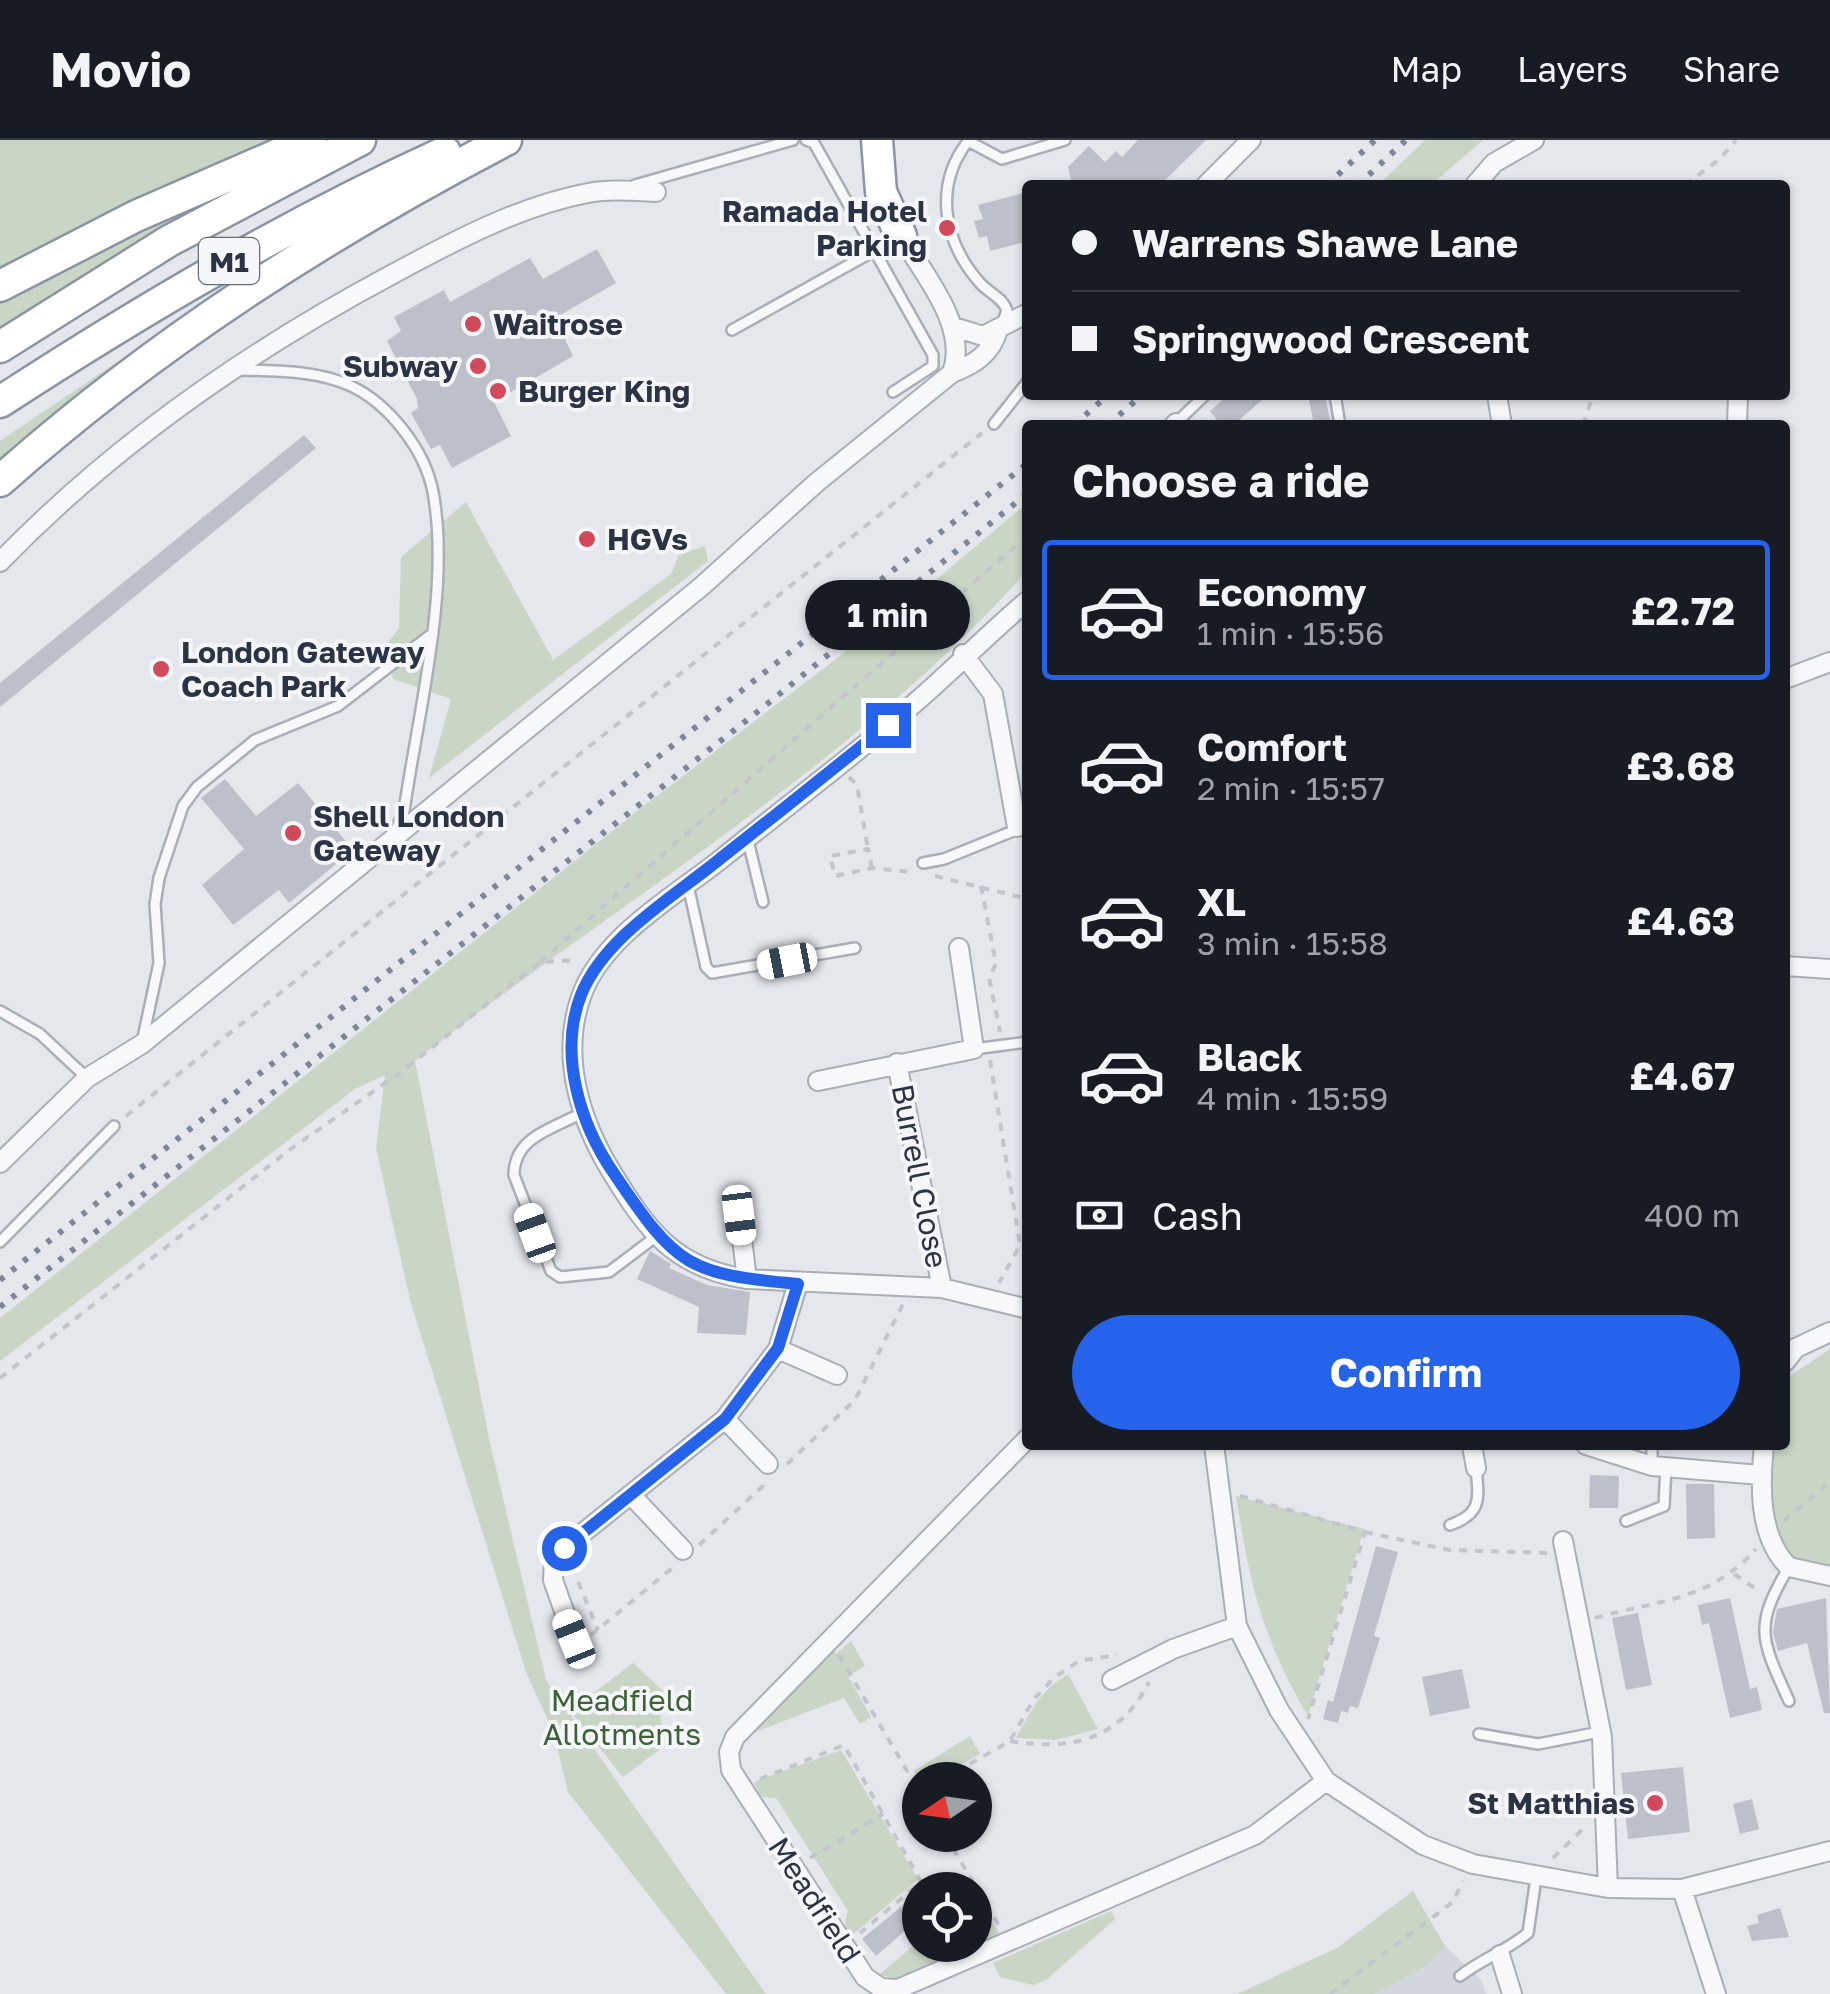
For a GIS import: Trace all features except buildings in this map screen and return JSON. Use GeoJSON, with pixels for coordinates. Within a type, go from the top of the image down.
{"type":"FeatureCollection","features":[{"type":"Feature","properties":{"kind":"highway"},"geometry":{"type":"LineString","coordinates":[[0,286],[136,216],[311,140]]}},
{"type":"Feature","properties":{"kind":"highway","name":"M1"},"geometry":{"type":"LineString","coordinates":[[0,347],[170,241],[360,140]]}},
{"type":"Feature","properties":{"kind":"highway","name":"M1"},"geometry":{"type":"LineString","coordinates":[[0,402],[192,281],[326,208],[470,140]]}},
{"type":"Feature","properties":{"kind":"highway","name":"M1"},"geometry":{"type":"LineString","coordinates":[[0,481],[84,409],[234,297],[370,213],[506,140]]}},
{"type":"Feature","properties":{"kind":"highway"},"geometry":{"type":"LineString","coordinates":[[876,140],[889,243]]}},
{"type":"Feature","properties":{"kind":"street"},"geometry":{"type":"LineString","coordinates":[[1211,180],[1251,140]]}},
{"type":"Feature","properties":{"kind":"street"},"geometry":{"type":"LineString","coordinates":[[1480,180],[1494,164],[1534,140]]}},
{"type":"Feature","properties":{"kind":"street"},"geometry":{"type":"LineString","coordinates":[[0,562],[136,437],[230,370],[432,252],[536,208],[618,190],[656,192]]}},
{"type":"Feature","properties":{"kind":"street"},"geometry":{"type":"LineString","coordinates":[[889,243],[954,328],[958,352],[952,372]]}},
{"type":"Feature","properties":{"kind":"street"},"geometry":{"type":"LineString","coordinates":[[954,328],[983,336],[1022,316]]}},
{"type":"Feature","properties":{"kind":"street"},"geometry":{"type":"LineString","coordinates":[[0,1163],[87,1078],[142,1044],[702,586],[816,483],[952,372],[970,366],[993,348],[998,330]]}},
{"type":"Feature","properties":{"kind":"street"},"geometry":{"type":"LineString","coordinates":[[1022,605],[964,654],[912,706],[688,885],[605,958],[582,994],[574,1021],[574,1078],[582,1113],[612,1172],[658,1235],[681,1259],[718,1274],[747,1279],[942,1288],[1022,1308]]}},
{"type":"Feature","properties":{"kind":"street"},"geometry":{"type":"LineString","coordinates":[[964,654],[993,694],[1022,826]]}},
{"type":"Feature","properties":{"kind":"street"},"geometry":{"type":"LineString","coordinates":[[1790,677],[1830,662]]}},
{"type":"Feature","properties":{"kind":"street"},"geometry":{"type":"LineString","coordinates":[[958,948],[981,1049]]}},
{"type":"Feature","properties":{"kind":"street"},"geometry":{"type":"LineString","coordinates":[[1790,966],[1830,969]]}},
{"type":"Feature","properties":{"kind":"street","name":"Burrell Close"},"geometry":{"type":"LineString","coordinates":[[818,1081],[981,1049]]}},
{"type":"Feature","properties":{"kind":"street","name":"Burrell Close"},"geometry":{"type":"LineString","coordinates":[[897,1063],[942,1288]]}},
{"type":"Feature","properties":{"kind":"street"},"geometry":{"type":"LineString","coordinates":[[0,1151],[21,1142]]}},
{"type":"Feature","properties":{"kind":"street"},"geometry":{"type":"LineString","coordinates":[[739,1215],[747,1279]]}},
{"type":"Feature","properties":{"kind":"street"},"geometry":{"type":"LineString","coordinates":[[580,1639],[553,1580],[559,1552],[725,1419],[778,1348],[798,1284]]}},
{"type":"Feature","properties":{"kind":"street"},"geometry":{"type":"LineString","coordinates":[[1790,1356],[1796,1348],[1830,1332]]}},
{"type":"Feature","properties":{"kind":"street"},"geometry":{"type":"LineString","coordinates":[[778,1348],[837,1374]]}},
{"type":"Feature","properties":{"kind":"street"},"geometry":{"type":"LineString","coordinates":[[725,1419],[768,1464]]}},
{"type":"Feature","properties":{"kind":"street","name":"Meadfield"},"geometry":{"type":"LineString","coordinates":[[1022,1444],[734,1736],[728,1752],[731,1770],[865,1977],[880,1988],[898,1989],[1009,1942],[1255,1836],[1286,1816],[1326,1781]]}},
{"type":"Feature","properties":{"kind":"street"},"geometry":{"type":"LineString","coordinates":[[1214,1450],[1237,1626],[1294,1732],[1326,1781],[1423,1845],[1472,1864],[1541,1879],[1608,1888],[1682,1890],[1830,1851]]}},
{"type":"Feature","properties":{"kind":"street"},"geometry":{"type":"LineString","coordinates":[[1473,1450],[1476,1468]]}},
{"type":"Feature","properties":{"kind":"street"},"geometry":{"type":"LineString","coordinates":[[1603,1450],[1659,1466],[1761,1474]]}},
{"type":"Feature","properties":{"kind":"street"},"geometry":{"type":"LineString","coordinates":[[1763,1450],[1761,1474],[1768,1536],[1789,1567],[1830,1576]]}},
{"type":"Feature","properties":{"kind":"street"},"geometry":{"type":"LineString","coordinates":[[632,1496],[687,1553]]}},
{"type":"Feature","properties":{"kind":"street"},"geometry":{"type":"LineString","coordinates":[[1564,1546],[1600,1732],[1608,1888]]}},
{"type":"Feature","properties":{"kind":"street"},"geometry":{"type":"LineString","coordinates":[[1112,1680],[1237,1626]]}},
{"type":"Feature","properties":{"kind":"street"},"geometry":{"type":"LineString","coordinates":[[1682,1890],[1716,1994]]}},
{"type":"Feature","properties":{"kind":"street"},"geometry":{"type":"LineString","coordinates":[[1500,1956],[1512,1994]]}},
{"type":"Feature","properties":{"kind":"lane"},"geometry":{"type":"LineString","coordinates":[[618,190],[793,140]]}},
{"type":"Feature","properties":{"kind":"lane"},"geometry":{"type":"LineString","coordinates":[[806,140],[814,143],[889,243],[936,363],[893,392]]}},
{"type":"Feature","properties":{"kind":"lane"},"geometry":{"type":"LineString","coordinates":[[998,330],[1006,318],[1004,302],[985,289],[967,267],[949,232],[949,174],[968,140],[1002,159],[1065,140]]}},
{"type":"Feature","properties":{"kind":"lane"},"geometry":{"type":"LineString","coordinates":[[732,330],[889,243]]}},
{"type":"Feature","properties":{"kind":"lane"},"geometry":{"type":"LineString","coordinates":[[230,370],[310,374],[354,387],[408,436],[433,490],[437,542],[430,636],[404,811],[393,837]]}},
{"type":"Feature","properties":{"kind":"lane"},"geometry":{"type":"LineString","coordinates":[[994,424],[1022,389]]}},
{"type":"Feature","properties":{"kind":"lane"},"geometry":{"type":"LineString","coordinates":[[1179,420],[1201,400]]}},
{"type":"Feature","properties":{"kind":"lane"},"geometry":{"type":"LineString","coordinates":[[142,1044],[156,989],[159,878],[183,806],[197,786],[255,740],[338,706],[430,636]]}},
{"type":"Feature","properties":{"kind":"lane"},"geometry":{"type":"LineString","coordinates":[[923,863],[944,860],[1022,826]]}},
{"type":"Feature","properties":{"kind":"lane"},"geometry":{"type":"LineString","coordinates":[[748,837],[763,902]]}},
{"type":"Feature","properties":{"kind":"lane"},"geometry":{"type":"LineString","coordinates":[[688,885],[706,967],[712,972],[854,948]]}},
{"type":"Feature","properties":{"kind":"lane"},"geometry":{"type":"LineString","coordinates":[[0,1010],[40,1034],[87,1078]]}},
{"type":"Feature","properties":{"kind":"lane"},"geometry":{"type":"LineString","coordinates":[[981,1049],[1022,1044]]}},
{"type":"Feature","properties":{"kind":"lane"},"geometry":{"type":"LineString","coordinates":[[582,1113],[519,1147],[514,1159],[514,1176],[550,1270],[560,1277],[609,1272],[658,1235]]}},
{"type":"Feature","properties":{"kind":"lane"},"geometry":{"type":"LineString","coordinates":[[0,1242],[114,1126]]}},
{"type":"Feature","properties":{"kind":"lane"},"geometry":{"type":"LineString","coordinates":[[1626,1521],[1664,1506],[1654,1450]]}},
{"type":"Feature","properties":{"kind":"lane"},"geometry":{"type":"LineString","coordinates":[[1450,1524],[1470,1518],[1478,1506],[1476,1468]]}},
{"type":"Feature","properties":{"kind":"lane"},"geometry":{"type":"LineString","coordinates":[[1789,1567],[1771,1598],[1763,1626],[1772,1663],[1789,1701]]}},
{"type":"Feature","properties":{"kind":"lane"},"geometry":{"type":"LineString","coordinates":[[1478,1734],[1538,1744],[1600,1732]]}},
{"type":"Feature","properties":{"kind":"lane"},"geometry":{"type":"LineString","coordinates":[[1460,1976],[1477,1962],[1500,1956],[1528,1933],[1541,1879]]}},
{"type":"Feature","properties":{"kind":"path"},"geometry":{"type":"LineString","coordinates":[[1692,180],[1720,159],[1736,140]]}},
{"type":"Feature","properties":{"kind":"path"},"geometry":{"type":"LineString","coordinates":[[114,1126],[994,424]]}},
{"type":"Feature","properties":{"kind":"path"},"geometry":{"type":"LineString","coordinates":[[0,1378],[288,1151],[401,1072],[540,962],[1022,540]]}},
{"type":"Feature","properties":{"kind":"path"},"geometry":{"type":"LineString","coordinates":[[838,764],[857,785],[872,868]]}},
{"type":"Feature","properties":{"kind":"path"},"geometry":{"type":"LineString","coordinates":[[868,849],[830,856],[835,876],[872,868],[982,886],[1022,897]]}},
{"type":"Feature","properties":{"kind":"path"},"geometry":{"type":"LineString","coordinates":[[982,886],[996,964],[989,977],[1004,1048]]}},
{"type":"Feature","properties":{"kind":"path"},"geometry":{"type":"LineString","coordinates":[[540,962],[605,958]]}},
{"type":"Feature","properties":{"kind":"path"},"geometry":{"type":"LineString","coordinates":[[981,1049],[1020,1245],[990,1300]]}},
{"type":"Feature","properties":{"kind":"path"},"geometry":{"type":"LineString","coordinates":[[580,1639],[598,1630],[687,1553],[855,1400],[910,1287]]}},
{"type":"Feature","properties":{"kind":"path"},"geometry":{"type":"LineString","coordinates":[[1579,1622],[1688,1596],[1734,1574],[1768,1536],[1830,1482]]}},
{"type":"Feature","properties":{"kind":"path"},"geometry":{"type":"LineString","coordinates":[[1217,1490],[1365,1532],[1449,1550],[1564,1546]]}},
{"type":"Feature","properties":{"kind":"path"},"geometry":{"type":"LineString","coordinates":[[1294,1732],[1308,1719],[1365,1532]]}},
{"type":"Feature","properties":{"kind":"path"},"geometry":{"type":"LineString","coordinates":[[559,1552],[598,1630]]}},
{"type":"Feature","properties":{"kind":"path"},"geometry":{"type":"LineString","coordinates":[[1734,1574],[1771,1598]]}},
{"type":"Feature","properties":{"kind":"path"},"geometry":{"type":"LineString","coordinates":[[830,1640],[902,1762]]}},
{"type":"Feature","properties":{"kind":"path"},"geometry":{"type":"LineString","coordinates":[[973,1762],[1010,1741],[1034,1699],[1080,1661],[1111,1654],[1142,1655],[1149,1661],[1150,1682],[1128,1719],[1084,1740],[1033,1745],[1010,1741]]}},
{"type":"Feature","properties":{"kind":"path"},"geometry":{"type":"LineString","coordinates":[[742,1786],[844,1745],[920,1882],[845,1946]]}},
{"type":"Feature","properties":{"kind":"path"},"geometry":{"type":"LineString","coordinates":[[1541,1879],[1548,1863],[1594,1818],[1606,1813]]}},
{"type":"Feature","properties":{"kind":"path"},"geometry":{"type":"LineString","coordinates":[[796,1867],[883,1814]]}},
{"type":"Feature","properties":{"kind":"path"},"geometry":{"type":"LineString","coordinates":[[955,1852],[1009,1942]]}},
{"type":"Feature","properties":{"kind":"path"},"geometry":{"type":"LineString","coordinates":[[1330,1994],[1453,1902],[1472,1864]]}},
{"type":"Feature","properties":{"kind":"shaded area"},"geometry":{"type":"Polygon","coordinates":[[[1445,1946],[1481,1980],[1486,1994],[1374,1994],[1427,1966],[1445,1946]]]}},
{"type":"Feature","properties":{"kind":"green space"},"geometry":{"type":"Polygon","coordinates":[[[0,140],[361,140],[0,356],[0,140]]]}},
{"type":"Feature","properties":{"kind":"green space"},"geometry":{"type":"Polygon","coordinates":[[[1425,140],[1483,140],[1437,180],[1383,180],[1425,140]]]}},
{"type":"Feature","properties":{"kind":"green space"},"geometry":{"type":"Polygon","coordinates":[[[144,344],[149,352],[0,471],[0,441],[144,344]]]}},
{"type":"Feature","properties":{"kind":"green space"},"geometry":{"type":"Polygon","coordinates":[[[466,502],[553,660],[671,574],[679,555],[705,546],[708,561],[429,778],[451,699],[393,679],[385,647],[399,628],[401,557],[466,502]]]}},
{"type":"Feature","properties":{"kind":"green space"},"geometry":{"type":"Polygon","coordinates":[[[1022,507],[1022,576],[960,641],[811,769],[415,1061],[490,1443],[546,1680],[766,1994],[726,1994],[568,1792],[553,1731],[526,1672],[410,1300],[376,1148],[385,1075],[355,1089],[0,1361],[0,1318],[645,805],[904,607],[1022,507]]]}},
{"type":"Feature","properties":{"kind":"green space"},"geometry":{"type":"Polygon","coordinates":[[[1830,1349],[1830,1566],[1805,1567],[1791,1554],[1773,1512],[1773,1450],[1790,1450],[1790,1376],[1830,1349]]]}},
{"type":"Feature","properties":{"kind":"green space"},"geometry":{"type":"Polygon","coordinates":[[[1236,1496],[1364,1529],[1308,1716],[1279,1661],[1260,1610],[1236,1496]]]}},
{"type":"Feature","properties":{"kind":"green space"},"geometry":{"type":"Polygon","coordinates":[[[851,1641],[865,1666],[848,1676],[871,1717],[860,1724],[844,1698],[748,1735],[832,1650],[836,1654],[851,1641]]]}},
{"type":"Feature","properties":{"kind":"green space","name":"Meadfield Allotments"},"geometry":{"type":"Polygon","coordinates":[[[633,1663],[673,1700],[660,1716],[666,1745],[623,1777],[570,1711],[633,1663]]]}},
{"type":"Feature","properties":{"kind":"green space"},"geometry":{"type":"Polygon","coordinates":[[[1068,1674],[1098,1729],[1056,1740],[1016,1738],[1043,1694],[1068,1674]]]}},
{"type":"Feature","properties":{"kind":"green space"},"geometry":{"type":"Polygon","coordinates":[[[970,1736],[980,1754],[966,1762],[928,1762],[970,1736]]]}},
{"type":"Feature","properties":{"kind":"green space"},"geometry":{"type":"Polygon","coordinates":[[[841,1750],[914,1872],[902,1872],[902,1893],[850,1937],[844,1928],[848,1911],[776,1798],[761,1797],[754,1782],[841,1750]]]}},
{"type":"Feature","properties":{"kind":"green space"},"geometry":{"type":"Polygon","coordinates":[[[1413,1891],[1445,1946],[1427,1966],[1374,1994],[1237,1994],[1337,1948],[1413,1891]]]}},
{"type":"Feature","properties":{"kind":"green space"},"geometry":{"type":"Polygon","coordinates":[[[1111,1911],[1115,1919],[1046,1980],[1033,1985],[1000,1977],[993,1963],[1111,1911]]]}},
{"type":"Feature","properties":{"kind":"green space"},"geometry":{"type":"Polygon","coordinates":[[[992,1921],[1001,1936],[992,1940],[992,1921]]]}},
{"type":"Feature","properties":{"kind":"green space"},"geometry":{"type":"Polygon","coordinates":[[[902,1955],[902,1962],[941,1962],[901,1979],[879,1975],[902,1955]]]}},
{"type":"Feature","properties":{"kind":"railway"},"geometry":{"type":"LineString","coordinates":[[1332,180],[1375,140]]}},
{"type":"Feature","properties":{"kind":"railway"},"geometry":{"type":"LineString","coordinates":[[1363,180],[1406,140]]}},
{"type":"Feature","properties":{"kind":"railway"},"geometry":{"type":"LineString","coordinates":[[1080,420],[1102,400]]}},
{"type":"Feature","properties":{"kind":"railway"},"geometry":{"type":"LineString","coordinates":[[1114,420],[1136,400]]}},
{"type":"Feature","properties":{"kind":"railway"},"geometry":{"type":"LineString","coordinates":[[0,1280],[1022,468]]}},
{"type":"Feature","properties":{"kind":"railway"},"geometry":{"type":"LineString","coordinates":[[0,1307],[756,713],[1022,498]]}},
{"type":"Feature","properties":{"kind":"place","name":"Ramada Hotel Parking"},"geometry":{"type":"Point","coordinates":[947,228]}},
{"type":"Feature","properties":{"kind":"place","name":"Waitrose"},"geometry":{"type":"Point","coordinates":[473,324]}},
{"type":"Feature","properties":{"kind":"place","name":"Subway"},"geometry":{"type":"Point","coordinates":[478,366]}},
{"type":"Feature","properties":{"kind":"place","name":"Burger King"},"geometry":{"type":"Point","coordinates":[498,391]}},
{"type":"Feature","properties":{"kind":"place","name":"HGVs"},"geometry":{"type":"Point","coordinates":[587,539]}},
{"type":"Feature","properties":{"kind":"place","name":"London Gateway Coach Park"},"geometry":{"type":"Point","coordinates":[161,669]}},
{"type":"Feature","properties":{"kind":"place","name":"Shell London Gateway"},"geometry":{"type":"Point","coordinates":[293,833]}},
{"type":"Feature","properties":{"kind":"place","name":"St Matthias"},"geometry":{"type":"Point","coordinates":[1655,1803]}},
{"type":"Feature","properties":{"kind":"route"},"geometry":{"type":"LineString","coordinates":[[564,1548],[725,1419],[778,1348],[790,1320],[798,1284],[718,1274],[681,1259],[658,1235],[612,1172],[582,1113],[572,1050],[574,1021],[582,994],[619,941],[888,725]]}}]}
